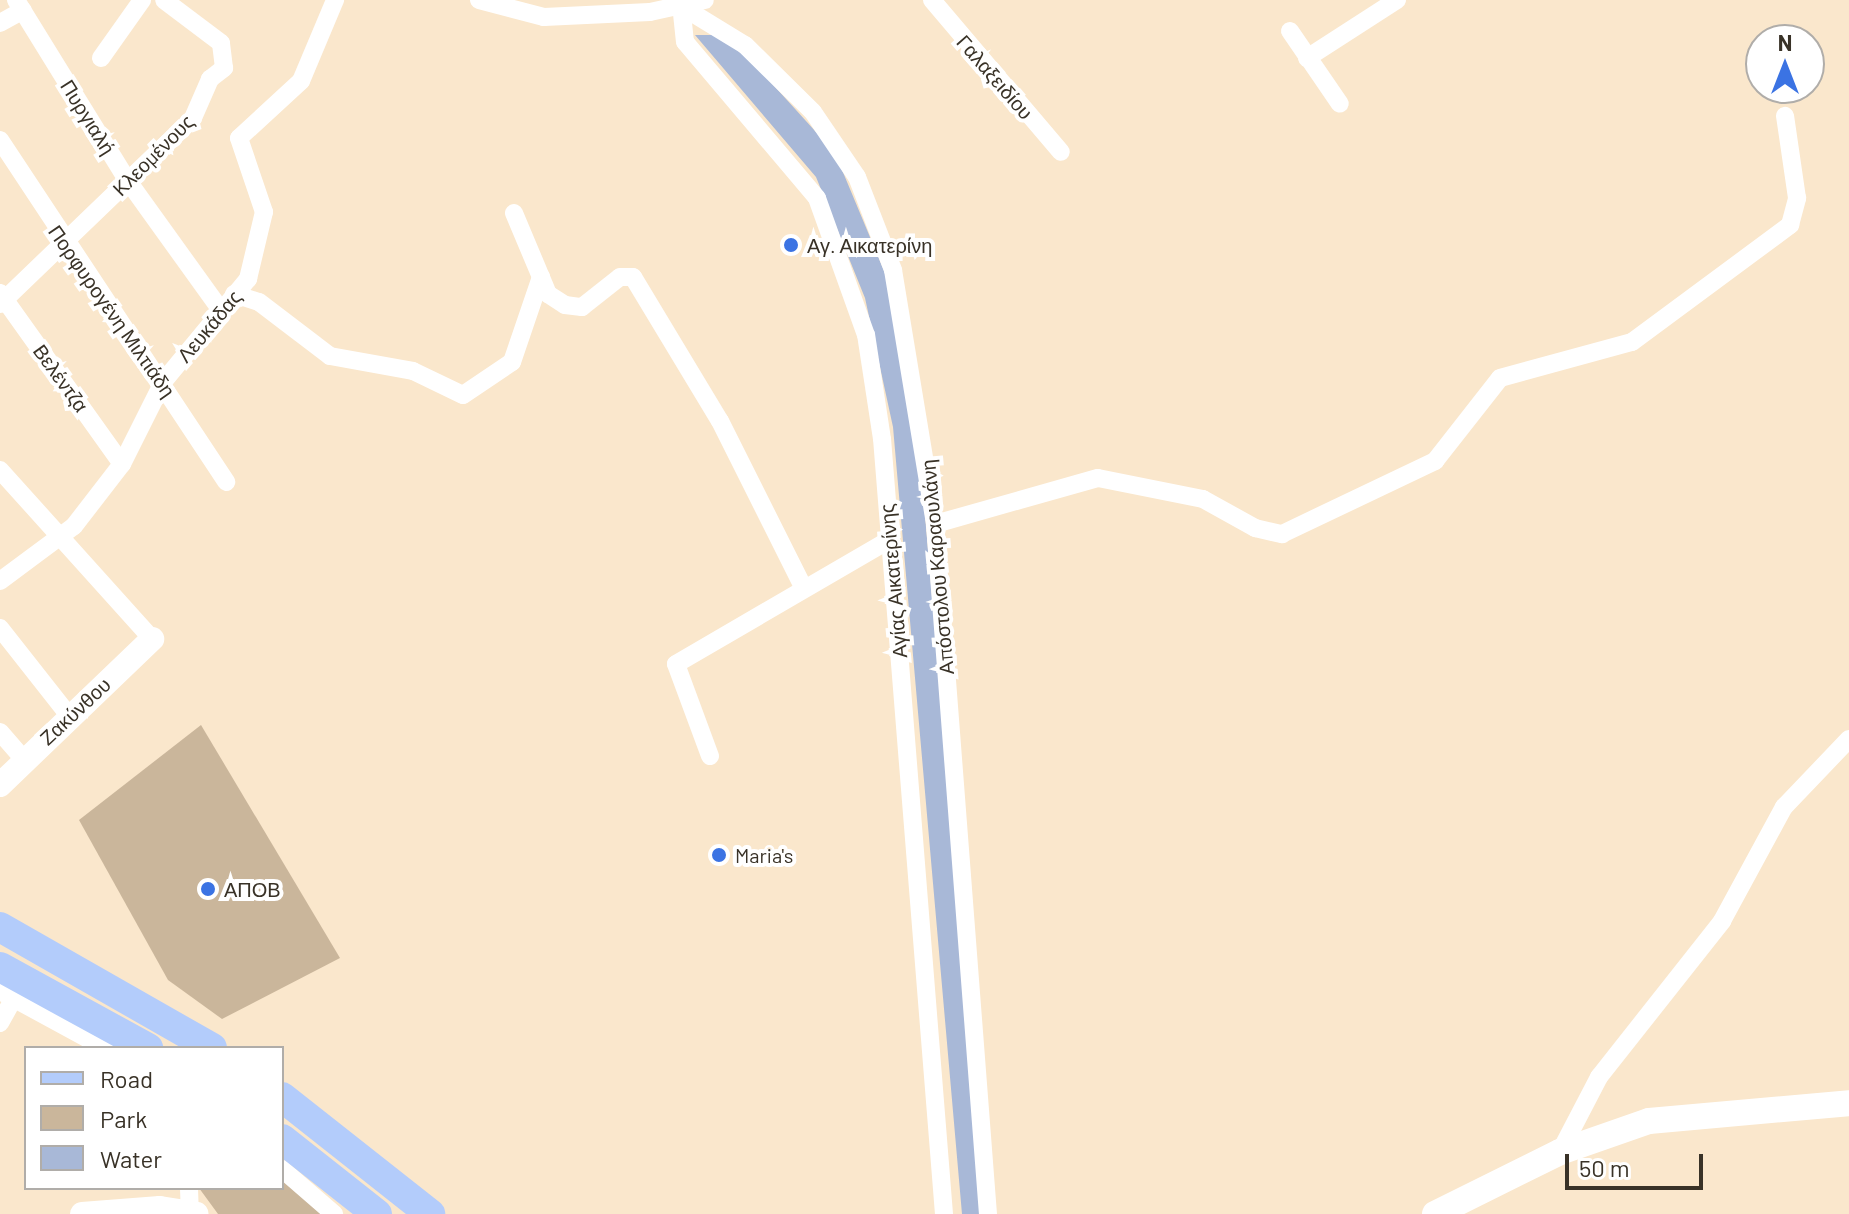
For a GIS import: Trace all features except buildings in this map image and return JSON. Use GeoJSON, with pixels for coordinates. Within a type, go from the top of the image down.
{"type":"FeatureCollection","features":[{"type":"Feature","properties":{"kind":"main road"},"geometry":{"type":"LineString","coordinates":[[0,903],[32,944]]}},
{"type":"Feature","properties":{"kind":"main road"},"geometry":{"type":"LineString","coordinates":[[0,927],[209,1046]]}},
{"type":"Feature","properties":{"kind":"main road"},"geometry":{"type":"LineString","coordinates":[[0,967],[144,1046]]}},
{"type":"Feature","properties":{"kind":"main road"},"geometry":{"type":"LineString","coordinates":[[284,1099],[430,1214]]}},
{"type":"Feature","properties":{"kind":"main road"},"geometry":{"type":"LineString","coordinates":[[1435,1214],[1560,1152],[1688,1114],[1849,1103]]}},
{"type":"Feature","properties":{"kind":"main road"},"geometry":{"type":"LineString","coordinates":[[284,1141],[377,1214]]}},
{"type":"Feature","properties":{"kind":"street"},"geometry":{"type":"LineString","coordinates":[[101,58],[142,0]]}},
{"type":"Feature","properties":{"kind":"street","name":"Κλεομένους"},"geometry":{"type":"LineString","coordinates":[[1,299],[193,118],[228,58],[221,43],[164,0]]}},
{"type":"Feature","properties":{"kind":"street","name":"Λευκάδας"},"geometry":{"type":"LineString","coordinates":[[0,581],[64,536],[122,464],[163,382],[250,275],[264,218],[239,138],[301,81],[335,0]]}},
{"type":"Feature","properties":{"kind":"street"},"geometry":{"type":"LineString","coordinates":[[479,0],[544,17],[705,0]]}},
{"type":"Feature","properties":{"kind":"street","name":"Γαλαξειδίου"},"geometry":{"type":"LineString","coordinates":[[932,0],[1061,152]]}},
{"type":"Feature","properties":{"kind":"street"},"geometry":{"type":"LineString","coordinates":[[1307,58],[1397,0]]}},
{"type":"Feature","properties":{"kind":"street","name":"Απόστολου Καραουλάνη"},"geometry":{"type":"LineString","coordinates":[[679,3],[740,41],[785,81],[857,177],[899,293],[935,524],[988,1214]]}},
{"type":"Feature","properties":{"kind":"street","name":"Αγίας Αικατερίνης"},"geometry":{"type":"LineString","coordinates":[[679,3],[685,42],[793,163],[829,222],[866,335],[889,540],[944,1214]]}},
{"type":"Feature","properties":{"kind":"street"},"geometry":{"type":"LineString","coordinates":[[0,23],[19,5]]}},
{"type":"Feature","properties":{"kind":"street","name":"Πυργιαλή"},"geometry":{"type":"LineString","coordinates":[[19,5],[128,181],[220,309]]}},
{"type":"Feature","properties":{"kind":"street"},"geometry":{"type":"LineString","coordinates":[[1290,31],[1340,104]]}},
{"type":"Feature","properties":{"kind":"street"},"geometry":{"type":"LineString","coordinates":[[935,524],[1098,478],[1203,499],[1249,526],[1282,534],[1435,461],[1500,378],[1632,342],[1790,225],[1797,198],[1785,116]]}},
{"type":"Feature","properties":{"kind":"street","name":"Πορφυρογένη Μιλτιάδη"},"geometry":{"type":"LineString","coordinates":[[0,140],[63,242],[163,382],[226,482]]}},
{"type":"Feature","properties":{"kind":"street"},"geometry":{"type":"LineString","coordinates":[[514,213],[548,294],[572,307],[592,302],[620,277],[633,277],[720,421],[802,585]]}},
{"type":"Feature","properties":{"kind":"street"},"geometry":{"type":"LineString","coordinates":[[234,294],[259,302],[298,339],[330,356],[413,371],[463,395],[512,362],[541,277]]}},
{"type":"Feature","properties":{"kind":"street","name":"Βελέντζα"},"geometry":{"type":"LineString","coordinates":[[1,299],[122,464]]}},
{"type":"Feature","properties":{"kind":"street"},"geometry":{"type":"LineString","coordinates":[[0,470],[64,536],[152,639]]}},
{"type":"Feature","properties":{"kind":"street"},"geometry":{"type":"LineString","coordinates":[[710,756],[676,664],[746,629],[802,585],[889,540]]}},
{"type":"Feature","properties":{"kind":"street"},"geometry":{"type":"LineString","coordinates":[[0,628],[70,717]]}},
{"type":"Feature","properties":{"kind":"street","name":"Ζακύνθου"},"geometry":{"type":"LineString","coordinates":[[0,785],[152,639]]}},
{"type":"Feature","properties":{"kind":"street"},"geometry":{"type":"LineString","coordinates":[[0,732],[24,760]]}},
{"type":"Feature","properties":{"kind":"street"},"geometry":{"type":"LineString","coordinates":[[1560,1152],[1599,1077],[1722,921],[1784,807],[1849,739]]}},
{"type":"Feature","properties":{"kind":"street"},"geometry":{"type":"LineString","coordinates":[[0,1023],[7,994],[101,1046]]}},
{"type":"Feature","properties":{"kind":"street"},"geometry":{"type":"LineString","coordinates":[[284,1171],[334,1214]]}},
{"type":"Feature","properties":{"kind":"street"},"geometry":{"type":"LineString","coordinates":[[82,1214],[192,1204]]}},
{"type":"Feature","properties":{"kind":"green space","name":"ΑΠΟΒ"},"geometry":{"type":"Polygon","coordinates":[[[201,725],[340,958],[222,1019],[168,980],[79,820],[201,725]]]}},
{"type":"Feature","properties":{"kind":"green space"},"geometry":{"type":"Polygon","coordinates":[[[284,1178],[326,1214],[218,1214],[200,1190],[284,1190],[284,1178]]]}},
{"type":"Feature","properties":{"kind":"water"},"geometry":{"type":"Polygon","coordinates":[[[695,35],[728,35],[835,153],[892,290],[921,469],[985,1214],[962,1214],[893,427],[865,298],[816,177],[695,35]]]}},
{"type":"Feature","properties":{"kind":"place","name":"Αγ. Αικατερίνη"},"geometry":{"type":"Point","coordinates":[791,245]}},
{"type":"Feature","properties":{"kind":"place","name":"Maria's"},"geometry":{"type":"Point","coordinates":[719,855]}},
{"type":"Feature","properties":{"kind":"place","name":"ΑΠΟΒ"},"geometry":{"type":"Point","coordinates":[208,889]}}]}
